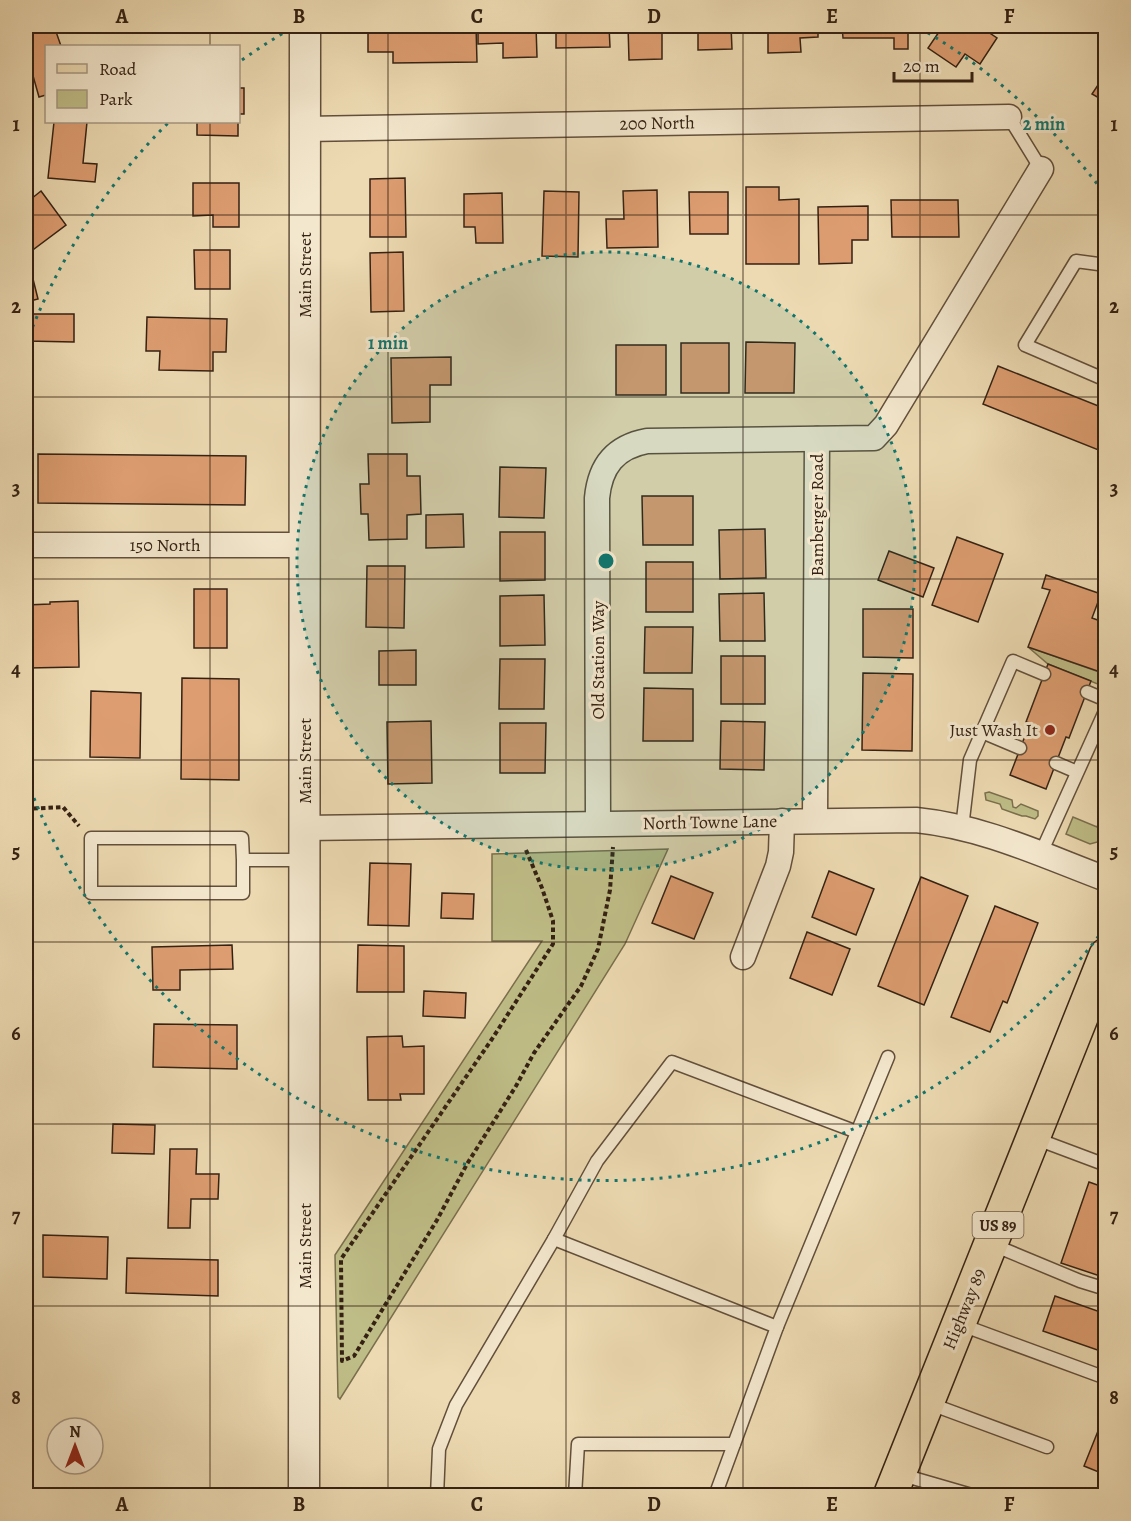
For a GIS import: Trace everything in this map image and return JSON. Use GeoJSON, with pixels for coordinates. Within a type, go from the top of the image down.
{"type":"FeatureCollection","features":[{"type":"Feature","properties":{"kind":"main road","name":"Highway 89"},"geometry":{"type":"LineString","coordinates":[[894,1485],[1106,955]]}},
{"type":"Feature","properties":{"kind":"street","name":"Main Street"},"geometry":{"type":"LineString","coordinates":[[304,26],[304,1496]]}},
{"type":"Feature","properties":{"kind":"street","name":"200 North"},"geometry":{"type":"LineString","coordinates":[[305,129],[1009,117]]}},
{"type":"Feature","properties":{"kind":"street","name":"Bamberger Road"},"geometry":{"type":"LineString","coordinates":[[815,820],[817,439],[874,438],[886,425],[1041,169]]}},
{"type":"Feature","properties":{"kind":"street","name":"Old Station Way"},"geometry":{"type":"LineString","coordinates":[[598,823],[597,498],[604,468],[610,460],[627,447],[647,441],[817,439]]}},
{"type":"Feature","properties":{"kind":"street","name":"150 North"},"geometry":{"type":"LineString","coordinates":[[26,545],[305,545]]}},
{"type":"Feature","properties":{"kind":"street","name":"North Towne Lane"},"geometry":{"type":"LineString","coordinates":[[305,828],[916,819],[985,833],[1106,879]]}},
{"type":"Feature","properties":{"kind":"street"},"geometry":{"type":"LineString","coordinates":[[743,957],[778,866],[782,821]]}},
{"type":"Feature","properties":{"kind":"lane"},"geometry":{"type":"LineString","coordinates":[[1009,117],[1041,169]]}},
{"type":"Feature","properties":{"kind":"lane"},"geometry":{"type":"LineString","coordinates":[[1106,265],[1076,261],[1025,345],[1106,380]]}},
{"type":"Feature","properties":{"kind":"lane"},"geometry":{"type":"LineString","coordinates":[[962,828],[970,760],[1012,661],[1044,674]]}},
{"type":"Feature","properties":{"kind":"lane"},"geometry":{"type":"LineString","coordinates":[[1087,692],[1106,700]]}},
{"type":"Feature","properties":{"kind":"lane"},"geometry":{"type":"LineString","coordinates":[[1041,854],[1106,709]]}},
{"type":"Feature","properties":{"kind":"lane"},"geometry":{"type":"LineString","coordinates":[[982,732],[1020,748]]}},
{"type":"Feature","properties":{"kind":"lane"},"geometry":{"type":"LineString","coordinates":[[1056,763],[1077,772]]}},
{"type":"Feature","properties":{"kind":"lane"},"geometry":{"type":"LineString","coordinates":[[91,838],[242,838],[243,860],[243,893],[91,893],[91,838]]}},
{"type":"Feature","properties":{"kind":"lane"},"geometry":{"type":"LineString","coordinates":[[243,860],[305,860]]}},
{"type":"Feature","properties":{"kind":"lane"},"geometry":{"type":"LineString","coordinates":[[715,1496],[777,1327],[888,1057]]}},
{"type":"Feature","properties":{"kind":"lane"},"geometry":{"type":"LineString","coordinates":[[437,1496],[439,1449],[456,1405],[597,1161],[672,1062],[857,1132]]}},
{"type":"Feature","properties":{"kind":"lane"},"geometry":{"type":"LineString","coordinates":[[1033,1137],[1106,1164]]}},
{"type":"Feature","properties":{"kind":"lane"},"geometry":{"type":"LineString","coordinates":[[554,1239],[777,1327]]}},
{"type":"Feature","properties":{"kind":"lane"},"geometry":{"type":"LineString","coordinates":[[990,1244],[1080,1281],[1106,1289]]}},
{"type":"Feature","properties":{"kind":"lane"},"geometry":{"type":"LineString","coordinates":[[958,1324],[1106,1378]]}},
{"type":"Feature","properties":{"kind":"lane"},"geometry":{"type":"LineString","coordinates":[[927,1403],[1047,1447]]}},
{"type":"Feature","properties":{"kind":"lane"},"geometry":{"type":"LineString","coordinates":[[575,1496],[578,1444],[734,1444]]}},
{"type":"Feature","properties":{"kind":"lane"},"geometry":{"type":"LineString","coordinates":[[894,1485],[975,1496]]}},
{"type":"Feature","properties":{"kind":"path"},"geometry":{"type":"LineString","coordinates":[[26,809],[63,807]]}},
{"type":"Feature","properties":{"kind":"path"},"geometry":{"type":"LineString","coordinates":[[524,847],[553,921],[553,944],[492,1039],[341,1259],[342,1361],[354,1356],[437,1220],[467,1164],[534,1053],[581,986],[598,949],[610,890],[613,847]]}},
{"type":"Feature","properties":{"kind":"green space"},"geometry":{"type":"Polygon","coordinates":[[[1028,647],[1105,674],[1105,687],[1048,664],[1028,647]]]}},
{"type":"Feature","properties":{"kind":"green space"},"geometry":{"type":"Polygon","coordinates":[[[989,792],[1012,800],[1013,807],[1016,808],[1021,804],[1038,811],[1038,816],[1035,819],[1002,809],[1000,804],[986,800],[985,793],[989,792]]]}},
{"type":"Feature","properties":{"kind":"green space"},"geometry":{"type":"Polygon","coordinates":[[[1105,806],[1105,840],[1090,844],[1066,834],[1073,817],[1097,827],[1105,806]]]}},
{"type":"Feature","properties":{"kind":"green space"},"geometry":{"type":"Polygon","coordinates":[[[668,849],[625,944],[340,1399],[338,1397],[335,1255],[542,941],[492,941],[492,854],[668,849]]]}},
{"type":"Feature","properties":{"kind":"building"},"geometry":{"type":"Polygon","coordinates":[[[54,26],[61,45],[45,45],[45,95],[39,97],[26,51],[26,35],[54,26]]]}},
{"type":"Feature","properties":{"kind":"building"},"geometry":{"type":"Polygon","coordinates":[[[368,26],[476,26],[477,62],[393,63],[393,52],[368,52],[368,26]]]}},
{"type":"Feature","properties":{"kind":"building"},"geometry":{"type":"Polygon","coordinates":[[[478,26],[536,26],[537,57],[503,58],[503,43],[478,44],[478,26]]]}},
{"type":"Feature","properties":{"kind":"building"},"geometry":{"type":"Polygon","coordinates":[[[556,26],[609,26],[610,47],[556,48],[556,26]]]}},
{"type":"Feature","properties":{"kind":"building"},"geometry":{"type":"Polygon","coordinates":[[[628,26],[662,26],[662,59],[629,60],[628,26]]]}},
{"type":"Feature","properties":{"kind":"building"},"geometry":{"type":"Polygon","coordinates":[[[698,26],[731,26],[732,49],[698,50],[698,26]]]}},
{"type":"Feature","properties":{"kind":"building"},"geometry":{"type":"Polygon","coordinates":[[[768,26],[818,26],[818,37],[800,38],[801,52],[768,53],[768,26]]]}},
{"type":"Feature","properties":{"kind":"building"},"geometry":{"type":"Polygon","coordinates":[[[842,26],[908,26],[908,49],[894,49],[894,38],[843,38],[842,26]]]}},
{"type":"Feature","properties":{"kind":"building"},"geometry":{"type":"Polygon","coordinates":[[[943,26],[979,26],[997,38],[980,64],[965,54],[956,67],[928,48],[943,26]]]}},
{"type":"Feature","properties":{"kind":"building"},"geometry":{"type":"Polygon","coordinates":[[[1106,73],[1106,102],[1092,94],[1106,73]]]}},
{"type":"Feature","properties":{"kind":"building"},"geometry":{"type":"Polygon","coordinates":[[[240,88],[244,88],[244,114],[240,114],[240,88]]]}},
{"type":"Feature","properties":{"kind":"building"},"geometry":{"type":"Polygon","coordinates":[[[54,123],[87,123],[83,163],[97,164],[95,182],[48,178],[54,123]]]}},
{"type":"Feature","properties":{"kind":"building"},"geometry":{"type":"Polygon","coordinates":[[[197,123],[238,123],[238,136],[197,135],[197,123]]]}},
{"type":"Feature","properties":{"kind":"building"},"geometry":{"type":"Polygon","coordinates":[[[405,178],[406,237],[370,237],[370,179],[405,178]]]}},
{"type":"Feature","properties":{"kind":"building"},"geometry":{"type":"Polygon","coordinates":[[[193,183],[239,183],[239,227],[213,227],[213,215],[193,216],[193,183]]]}},
{"type":"Feature","properties":{"kind":"building"},"geometry":{"type":"Polygon","coordinates":[[[746,187],[779,187],[779,200],[799,199],[799,264],[746,264],[746,187]]]}},
{"type":"Feature","properties":{"kind":"building"},"geometry":{"type":"Polygon","coordinates":[[[657,190],[658,247],[607,248],[606,219],[624,219],[623,191],[657,190]]]}},
{"type":"Feature","properties":{"kind":"building"},"geometry":{"type":"Polygon","coordinates":[[[41,191],[66,225],[26,255],[26,203],[41,191]]]}},
{"type":"Feature","properties":{"kind":"building"},"geometry":{"type":"Polygon","coordinates":[[[544,191],[579,192],[578,257],[542,256],[544,191]]]}},
{"type":"Feature","properties":{"kind":"building"},"geometry":{"type":"Polygon","coordinates":[[[689,192],[728,192],[728,234],[690,234],[689,192]]]}},
{"type":"Feature","properties":{"kind":"building"},"geometry":{"type":"Polygon","coordinates":[[[502,193],[503,243],[476,243],[475,227],[464,227],[464,194],[502,193]]]}},
{"type":"Feature","properties":{"kind":"building"},"geometry":{"type":"Polygon","coordinates":[[[891,200],[958,200],[959,237],[892,237],[891,200]]]}},
{"type":"Feature","properties":{"kind":"building"},"geometry":{"type":"Polygon","coordinates":[[[868,206],[868,240],[852,240],[852,263],[819,264],[818,207],[868,206]]]}},
{"type":"Feature","properties":{"kind":"building"},"geometry":{"type":"Polygon","coordinates":[[[194,250],[230,250],[230,289],[195,289],[194,250]]]}},
{"type":"Feature","properties":{"kind":"building"},"geometry":{"type":"Polygon","coordinates":[[[403,252],[404,311],[371,312],[370,253],[403,252]]]}},
{"type":"Feature","properties":{"kind":"building"},"geometry":{"type":"Polygon","coordinates":[[[29,263],[38,299],[26,302],[26,264],[29,263]]]}},
{"type":"Feature","properties":{"kind":"building"},"geometry":{"type":"Polygon","coordinates":[[[26,314],[74,314],[74,342],[26,341],[26,314]]]}},
{"type":"Feature","properties":{"kind":"building"},"geometry":{"type":"Polygon","coordinates":[[[147,317],[227,319],[226,352],[213,352],[213,371],[159,370],[160,351],[146,351],[147,317]]]}},
{"type":"Feature","properties":{"kind":"building"},"geometry":{"type":"Polygon","coordinates":[[[746,342],[795,343],[794,393],[745,393],[746,342]]]}},
{"type":"Feature","properties":{"kind":"building"},"geometry":{"type":"Polygon","coordinates":[[[681,343],[729,343],[729,393],[681,393],[681,343]]]}},
{"type":"Feature","properties":{"kind":"building"},"geometry":{"type":"Polygon","coordinates":[[[616,345],[666,345],[666,395],[616,395],[616,345]]]}},
{"type":"Feature","properties":{"kind":"building"},"geometry":{"type":"Polygon","coordinates":[[[451,357],[451,385],[430,385],[430,422],[392,423],[391,358],[451,357]]]}},
{"type":"Feature","properties":{"kind":"building"},"geometry":{"type":"Polygon","coordinates":[[[998,366],[1106,409],[1106,453],[983,404],[998,366]]]}},
{"type":"Feature","properties":{"kind":"building"},"geometry":{"type":"Polygon","coordinates":[[[38,454],[246,456],[245,505],[38,503],[38,454]]]}},
{"type":"Feature","properties":{"kind":"building"},"geometry":{"type":"Polygon","coordinates":[[[368,454],[407,454],[407,476],[420,476],[421,514],[407,515],[407,539],[369,540],[368,514],[361,514],[360,484],[369,484],[368,454]]]}},
{"type":"Feature","properties":{"kind":"building"},"geometry":{"type":"Polygon","coordinates":[[[500,467],[546,468],[544,518],[499,517],[500,467]]]}},
{"type":"Feature","properties":{"kind":"building"},"geometry":{"type":"Polygon","coordinates":[[[642,496],[693,496],[693,545],[643,545],[642,496]]]}},
{"type":"Feature","properties":{"kind":"building"},"geometry":{"type":"Polygon","coordinates":[[[463,514],[464,547],[426,548],[426,515],[463,514]]]}},
{"type":"Feature","properties":{"kind":"building"},"geometry":{"type":"Polygon","coordinates":[[[765,529],[766,578],[720,579],[719,530],[765,529]]]}},
{"type":"Feature","properties":{"kind":"building"},"geometry":{"type":"Polygon","coordinates":[[[500,532],[545,532],[545,580],[500,581],[500,532]]]}},
{"type":"Feature","properties":{"kind":"building"},"geometry":{"type":"Polygon","coordinates":[[[957,537],[1003,554],[978,622],[932,605],[957,537]]]}},
{"type":"Feature","properties":{"kind":"building"},"geometry":{"type":"Polygon","coordinates":[[[889,551],[934,568],[923,597],[878,580],[889,551]]]}},
{"type":"Feature","properties":{"kind":"building"},"geometry":{"type":"Polygon","coordinates":[[[646,562],[693,562],[693,612],[646,612],[646,562]]]}},
{"type":"Feature","properties":{"kind":"building"},"geometry":{"type":"Polygon","coordinates":[[[367,566],[405,566],[404,628],[366,627],[367,566]]]}},
{"type":"Feature","properties":{"kind":"building"},"geometry":{"type":"Polygon","coordinates":[[[1046,575],[1101,594],[1092,618],[1106,623],[1106,674],[1028,647],[1050,590],[1042,588],[1046,575]]]}},
{"type":"Feature","properties":{"kind":"building"},"geometry":{"type":"Polygon","coordinates":[[[194,589],[227,589],[227,648],[194,648],[194,589]]]}},
{"type":"Feature","properties":{"kind":"building"},"geometry":{"type":"Polygon","coordinates":[[[764,593],[765,641],[720,641],[719,594],[764,593]]]}},
{"type":"Feature","properties":{"kind":"building"},"geometry":{"type":"Polygon","coordinates":[[[544,595],[545,645],[500,646],[500,596],[544,595]]]}},
{"type":"Feature","properties":{"kind":"building"},"geometry":{"type":"Polygon","coordinates":[[[78,601],[79,667],[28,668],[26,605],[78,601]]]}},
{"type":"Feature","properties":{"kind":"building"},"geometry":{"type":"Polygon","coordinates":[[[863,609],[913,609],[913,658],[863,657],[863,609]]]}},
{"type":"Feature","properties":{"kind":"building"},"geometry":{"type":"Polygon","coordinates":[[[645,627],[693,627],[692,673],[644,673],[645,627]]]}},
{"type":"Feature","properties":{"kind":"building"},"geometry":{"type":"Polygon","coordinates":[[[416,650],[416,685],[379,685],[379,651],[416,650]]]}},
{"type":"Feature","properties":{"kind":"building"},"geometry":{"type":"Polygon","coordinates":[[[721,656],[765,656],[765,704],[721,704],[721,656]]]}},
{"type":"Feature","properties":{"kind":"building"},"geometry":{"type":"Polygon","coordinates":[[[500,659],[545,659],[544,709],[499,709],[500,659]]]}},
{"type":"Feature","properties":{"kind":"building","name":"Just Wash It"},"geometry":{"type":"Polygon","coordinates":[[[1048,664],[1091,681],[1046,789],[1010,775],[1030,723],[1026,722],[1048,664]]]}},
{"type":"Feature","properties":{"kind":"building"},"geometry":{"type":"Polygon","coordinates":[[[863,673],[913,674],[912,751],[862,750],[863,673]]]}},
{"type":"Feature","properties":{"kind":"building"},"geometry":{"type":"Polygon","coordinates":[[[182,678],[239,679],[239,780],[181,779],[182,678]]]}},
{"type":"Feature","properties":{"kind":"building"},"geometry":{"type":"Polygon","coordinates":[[[644,688],[693,689],[693,741],[643,741],[644,688]]]}},
{"type":"Feature","properties":{"kind":"building"},"geometry":{"type":"Polygon","coordinates":[[[91,691],[141,693],[140,758],[90,757],[91,691]]]}},
{"type":"Feature","properties":{"kind":"building"},"geometry":{"type":"Polygon","coordinates":[[[431,721],[432,783],[388,784],[387,722],[431,721]]]}},
{"type":"Feature","properties":{"kind":"building"},"geometry":{"type":"Polygon","coordinates":[[[721,721],[765,722],[764,770],[720,769],[721,721]]]}},
{"type":"Feature","properties":{"kind":"building"},"geometry":{"type":"Polygon","coordinates":[[[500,723],[546,723],[545,773],[500,773],[500,723]]]}},
{"type":"Feature","properties":{"kind":"building"},"geometry":{"type":"Polygon","coordinates":[[[370,863],[411,864],[409,926],[368,925],[370,863]]]}},
{"type":"Feature","properties":{"kind":"building"},"geometry":{"type":"Polygon","coordinates":[[[829,871],[874,889],[856,935],[812,917],[829,871]]]}},
{"type":"Feature","properties":{"kind":"building"},"geometry":{"type":"Polygon","coordinates":[[[671,876],[713,893],[694,939],[652,923],[671,876]]]}},
{"type":"Feature","properties":{"kind":"building"},"geometry":{"type":"Polygon","coordinates":[[[921,877],[968,896],[924,1005],[878,986],[921,877]]]}},
{"type":"Feature","properties":{"kind":"building"},"geometry":{"type":"Polygon","coordinates":[[[442,893],[474,894],[473,919],[441,918],[442,893]]]}},
{"type":"Feature","properties":{"kind":"building"},"geometry":{"type":"Polygon","coordinates":[[[995,906],[1038,923],[1007,1003],[1003,1001],[990,1032],[951,1017],[995,906]]]}},
{"type":"Feature","properties":{"kind":"building"},"geometry":{"type":"Polygon","coordinates":[[[807,932],[850,949],[832,995],[790,978],[807,932]]]}},
{"type":"Feature","properties":{"kind":"building"},"geometry":{"type":"Polygon","coordinates":[[[232,945],[233,969],[180,970],[180,990],[153,990],[152,947],[232,945]]]}},
{"type":"Feature","properties":{"kind":"building"},"geometry":{"type":"Polygon","coordinates":[[[358,945],[404,946],[404,992],[357,992],[358,945]]]}},
{"type":"Feature","properties":{"kind":"building"},"geometry":{"type":"Polygon","coordinates":[[[424,991],[466,993],[465,1018],[423,1016],[424,991]]]}},
{"type":"Feature","properties":{"kind":"building"},"geometry":{"type":"Polygon","coordinates":[[[154,1024],[237,1025],[237,1069],[153,1067],[154,1024]]]}},
{"type":"Feature","properties":{"kind":"building"},"geometry":{"type":"Polygon","coordinates":[[[402,1036],[403,1047],[424,1046],[424,1094],[400,1094],[401,1100],[368,1100],[367,1037],[402,1036]]]}},
{"type":"Feature","properties":{"kind":"building"},"geometry":{"type":"Polygon","coordinates":[[[113,1124],[155,1125],[154,1154],[112,1153],[113,1124]]]}},
{"type":"Feature","properties":{"kind":"building"},"geometry":{"type":"Polygon","coordinates":[[[170,1149],[197,1149],[196,1174],[219,1174],[218,1199],[191,1199],[190,1228],[168,1228],[170,1149]]]}},
{"type":"Feature","properties":{"kind":"building"},"geometry":{"type":"Polygon","coordinates":[[[1089,1182],[1106,1188],[1106,1278],[1061,1263],[1089,1182]]]}},
{"type":"Feature","properties":{"kind":"building"},"geometry":{"type":"Polygon","coordinates":[[[43,1235],[108,1237],[107,1279],[43,1277],[43,1235]]]}},
{"type":"Feature","properties":{"kind":"building"},"geometry":{"type":"Polygon","coordinates":[[[127,1258],[218,1260],[218,1296],[126,1293],[127,1258]]]}},
{"type":"Feature","properties":{"kind":"building"},"geometry":{"type":"Polygon","coordinates":[[[1055,1296],[1106,1314],[1106,1353],[1043,1331],[1055,1296]]]}},
{"type":"Feature","properties":{"kind":"building"},"geometry":{"type":"Polygon","coordinates":[[[1100,1426],[1106,1429],[1106,1475],[1084,1466],[1100,1426]]]}},
{"type":"Feature","properties":{"kind":"place","name":"Just Wash It"},"geometry":{"type":"Point","coordinates":[1050,730]}}]}
